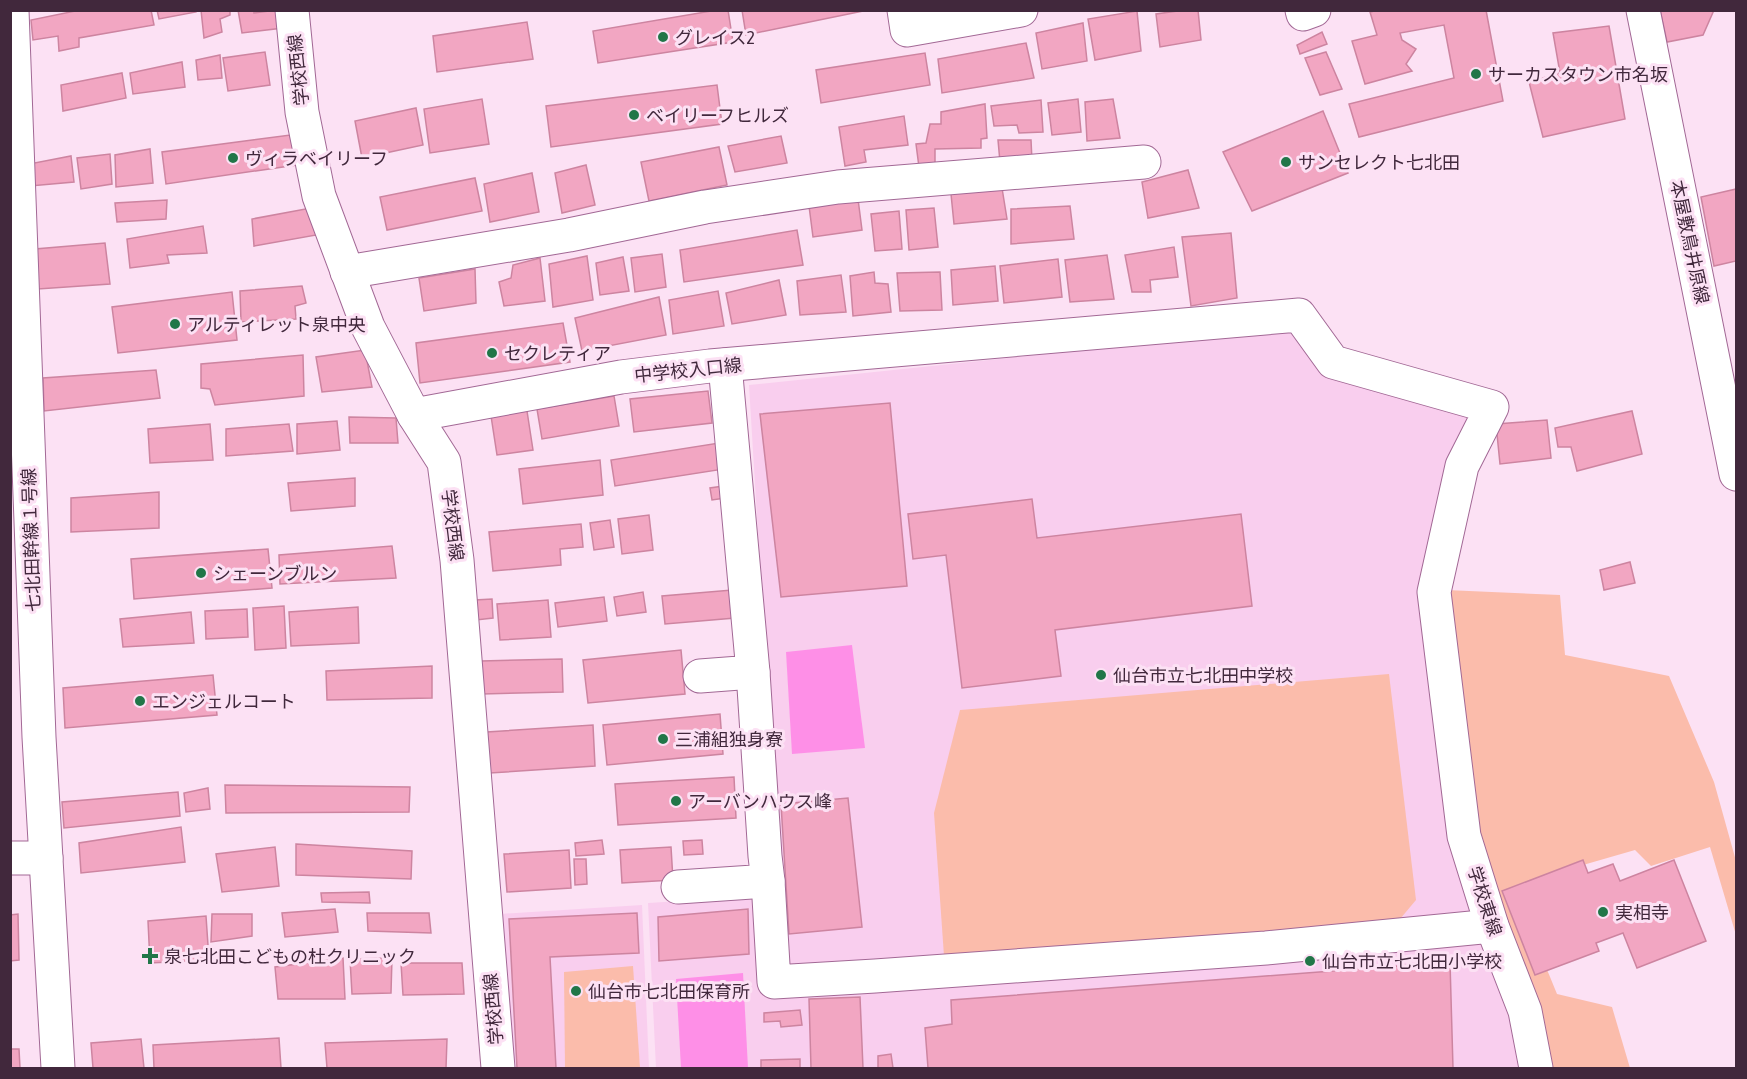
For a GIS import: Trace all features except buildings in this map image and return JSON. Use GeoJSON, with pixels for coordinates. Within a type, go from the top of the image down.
{"type":"FeatureCollection","features":[{"type":"Feature","properties":{"kind":"street","name":"七北田幹線１号線"},"geometry":{"type":"LineString","coordinates":[[12,10],[39,737],[58,1068]]}},
{"type":"Feature","properties":{"kind":"street","name":"学校西線"},"geometry":{"type":"LineString","coordinates":[[292,10],[302,112],[319,196],[368,327],[414,415],[444,462],[458,560],[498,1068]]}},
{"type":"Feature","properties":{"kind":"street"},"geometry":{"type":"LineString","coordinates":[[904,10],[907,30],[1021,10]]}},
{"type":"Feature","properties":{"kind":"street"},"geometry":{"type":"LineString","coordinates":[[1302,10],[1304,14],[1314,10]]}},
{"type":"Feature","properties":{"kind":"street","name":"本屋敷鳥井原線"},"geometry":{"type":"LineString","coordinates":[[1643,10],[1737,474]]}},
{"type":"Feature","properties":{"kind":"street"},"geometry":{"type":"LineString","coordinates":[[348,272],[569,234],[705,207],[838,187],[1144,162]]}},
{"type":"Feature","properties":{"kind":"street","name":"中学校入口線"},"geometry":{"type":"LineString","coordinates":[[414,415],[621,377],[725,365],[1299,315],[1333,362],[1492,407],[1462,466],[1434,592],[1464,836]]}},
{"type":"Feature","properties":{"kind":"street"},"geometry":{"type":"LineString","coordinates":[[725,365],[753,672],[774,981],[1266,948],[1492,926]]}},
{"type":"Feature","properties":{"kind":"street"},"geometry":{"type":"LineString","coordinates":[[700,676],[753,672]]}},
{"type":"Feature","properties":{"kind":"street","name":"学校東線"},"geometry":{"type":"LineString","coordinates":[[1464,836],[1492,926],[1526,1011],[1536,1068]]}},
{"type":"Feature","properties":{"kind":"street"},"geometry":{"type":"LineString","coordinates":[[10,858],[46,858]]}},
{"type":"Feature","properties":{"kind":"street"},"geometry":{"type":"LineString","coordinates":[[678,887],[768,881]]}},
{"type":"Feature","properties":{"kind":"shaded area","name":"仙台市立七北田中学校"},"geometry":{"type":"Polygon","coordinates":[[[1299,328],[1480,414],[1440,518],[1482,927],[785,979],[749,385],[1299,328]]]}},
{"type":"Feature","properties":{"kind":"shaded area"},"geometry":{"type":"Polygon","coordinates":[[[1446,590],[1560,595],[1565,655],[1669,676],[1714,782],[1736,861],[1736,935],[1710,847],[1651,866],[1635,850],[1583,865],[1516,894],[1557,994],[1612,1007],[1630,1068],[1546,1068],[1475,831],[1446,590]]]}},
{"type":"Feature","properties":{"kind":"shaded area"},"geometry":{"type":"Polygon","coordinates":[[[852,645],[865,748],[792,754],[786,652],[852,645]]]}},
{"type":"Feature","properties":{"kind":"shaded area"},"geometry":{"type":"Polygon","coordinates":[[[1389,674],[1416,900],[1395,925],[944,956],[934,813],[960,710],[1389,674]]]}},
{"type":"Feature","properties":{"kind":"shaded area","name":"仙台市立七北田小学校"},"geometry":{"type":"Polygon","coordinates":[[[763,896],[770,987],[1484,935],[1515,1018],[1524,1068],[656,1068],[648,903],[763,896]]]}},
{"type":"Feature","properties":{"kind":"shaded area","name":"仙台市七北田保育所"},"geometry":{"type":"Polygon","coordinates":[[[642,905],[649,1068],[511,1068],[500,914],[642,905]]]}},
{"type":"Feature","properties":{"kind":"shaded area"},"geometry":{"type":"Polygon","coordinates":[[[633,966],[640,1068],[565,1068],[564,972],[633,966]]]}},
{"type":"Feature","properties":{"kind":"shaded area"},"geometry":{"type":"Polygon","coordinates":[[[743,973],[748,1068],[681,1068],[676,979],[743,973]]]}},
{"type":"Feature","properties":{"kind":"place","name":"グレイス2"},"geometry":{"type":"Point","coordinates":[663,37]}},
{"type":"Feature","properties":{"kind":"place","name":"サーカスタウン市名坂"},"geometry":{"type":"Point","coordinates":[1476,74]}},
{"type":"Feature","properties":{"kind":"place","name":"ベイリーフヒルズ"},"geometry":{"type":"Point","coordinates":[634,115]}},
{"type":"Feature","properties":{"kind":"place","name":"ヴィラベイリーフ"},"geometry":{"type":"Point","coordinates":[233,158]}},
{"type":"Feature","properties":{"kind":"place","name":"サンセレクト七北田"},"geometry":{"type":"Point","coordinates":[1286,162]}},
{"type":"Feature","properties":{"kind":"place","name":"アルティレット泉中央"},"geometry":{"type":"Point","coordinates":[175,324]}},
{"type":"Feature","properties":{"kind":"place","name":"セクレティア"},"geometry":{"type":"Point","coordinates":[492,353]}},
{"type":"Feature","properties":{"kind":"place","name":"シェーンブルン"},"geometry":{"type":"Point","coordinates":[201,573]}},
{"type":"Feature","properties":{"kind":"place","name":"仙台市立七北田中学校"},"geometry":{"type":"Point","coordinates":[1101,675]}},
{"type":"Feature","properties":{"kind":"place","name":"エンジェルコート"},"geometry":{"type":"Point","coordinates":[140,701]}},
{"type":"Feature","properties":{"kind":"place","name":"三浦組独身寮"},"geometry":{"type":"Point","coordinates":[663,739]}},
{"type":"Feature","properties":{"kind":"place","name":"アーバンハウス峰"},"geometry":{"type":"Point","coordinates":[676,801]}},
{"type":"Feature","properties":{"kind":"place","name":"実相寺"},"geometry":{"type":"Point","coordinates":[1603,912]}},
{"type":"Feature","properties":{"kind":"place","name":"泉七北田こどもの杜クリニック"},"geometry":{"type":"Point","coordinates":[150,956]}},
{"type":"Feature","properties":{"kind":"place","name":"仙台市立七北田小学校"},"geometry":{"type":"Point","coordinates":[1310,961]}},
{"type":"Feature","properties":{"kind":"place","name":"仙台市七北田保育所"},"geometry":{"type":"Point","coordinates":[576,991]}}]}
